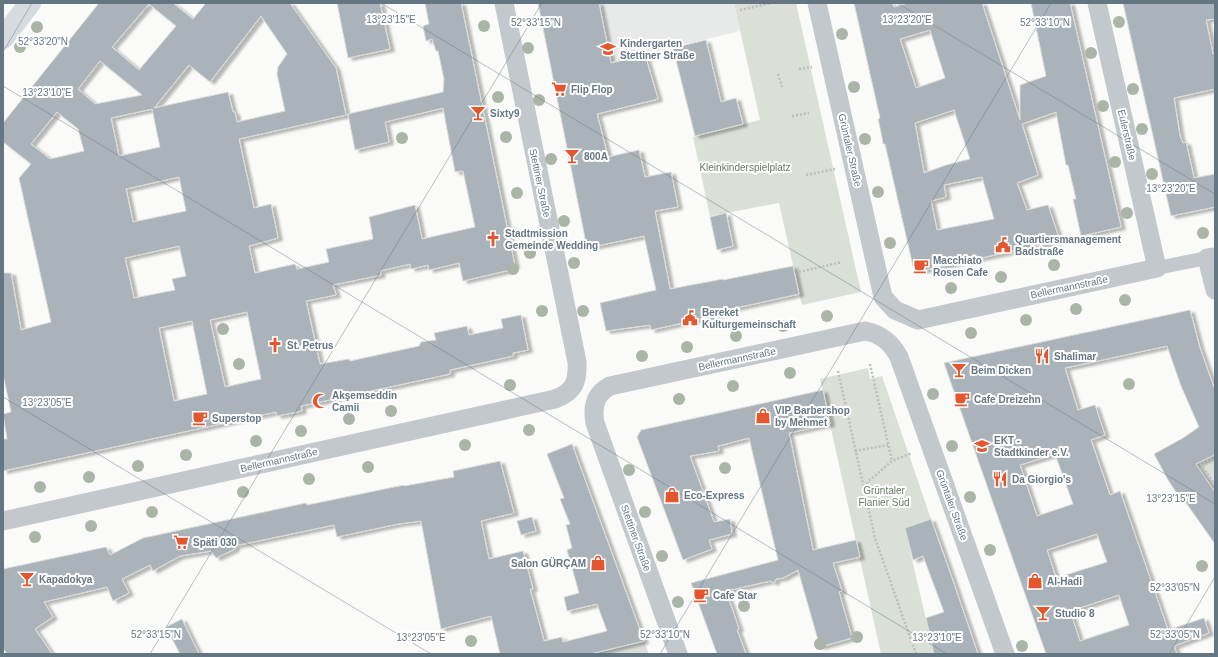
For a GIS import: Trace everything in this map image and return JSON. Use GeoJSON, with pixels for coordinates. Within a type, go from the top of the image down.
{"type":"FeatureCollection","features":[{"type":"Feature","properties":{"kind":"main road"},"geometry":{"type":"LineString","coordinates":[[3,38],[30,3]]}},
{"type":"Feature","properties":{"kind":"street","name":"Stettiner Straße"},"geometry":{"type":"LineString","coordinates":[[504,3],[577,362],[577,379],[573,388],[567,393],[554,399]]}},
{"type":"Feature","properties":{"kind":"street","name":"Grüntaler Straße"},"geometry":{"type":"LineString","coordinates":[[816,3],[882,296],[889,305],[899,312],[918,320],[923,318]]}},
{"type":"Feature","properties":{"kind":"street","name":"Eulerstraße"},"geometry":{"type":"LineString","coordinates":[[1097,3],[1157,268]]}},
{"type":"Feature","properties":{"kind":"street","name":"Bellermannstraße"},"geometry":{"type":"LineString","coordinates":[[923,318],[1157,268],[1211,258]]}},
{"type":"Feature","properties":{"kind":"street"},"geometry":{"type":"LineString","coordinates":[[1211,258],[1215,290]]}},
{"type":"Feature","properties":{"kind":"street","name":"Grüntaler Straße"},"geometry":{"type":"LineString","coordinates":[[864,331],[886,339],[899,357],[1005,654]]}},
{"type":"Feature","properties":{"kind":"street","name":"Bellermannstraße"},"geometry":{"type":"LineString","coordinates":[[610,386],[864,331]]}},
{"type":"Feature","properties":{"kind":"street","name":"Stettiner Straße"},"geometry":{"type":"LineString","coordinates":[[610,386],[601,393],[595,401],[593,410],[595,423],[678,654]]}},
{"type":"Feature","properties":{"kind":"street","name":"Bellermannstraße"},"geometry":{"type":"LineString","coordinates":[[3,521],[554,399]]}},
{"type":"Feature","properties":{"kind":"path"},"geometry":{"type":"LineString","coordinates":[[740,10],[772,3]]}},
{"type":"Feature","properties":{"kind":"path"},"geometry":{"type":"LineString","coordinates":[[778,74],[782,87]]}},
{"type":"Feature","properties":{"kind":"path"},"geometry":{"type":"LineString","coordinates":[[792,116],[809,113]]}},
{"type":"Feature","properties":{"kind":"path"},"geometry":{"type":"LineString","coordinates":[[806,175],[853,164]]}},
{"type":"Feature","properties":{"kind":"path"},"geometry":{"type":"LineString","coordinates":[[799,272],[842,262]]}},
{"type":"Feature","properties":{"kind":"path"},"geometry":{"type":"LineString","coordinates":[[870,364],[892,460]]}},
{"type":"Feature","properties":{"kind":"path"},"geometry":{"type":"LineString","coordinates":[[838,371],[862,486],[875,538],[916,654]]}},
{"type":"Feature","properties":{"kind":"path"},"geometry":{"type":"LineString","coordinates":[[855,451],[888,444]]}},
{"type":"Feature","properties":{"kind":"path"},"geometry":{"type":"LineString","coordinates":[[862,486],[892,460],[912,453]]}},
{"type":"Feature","properties":{"kind":"path"},"geometry":{"type":"LineString","coordinates":[[1215,456],[1201,464],[1215,484]]}},
{"type":"Feature","properties":{"kind":"shaded area","name":"Kindergarten Stettiner Straße"},"geometry":{"type":"Polygon","coordinates":[[[537,3],[734,3],[740,31],[553,76],[540,16],[545,15],[539,10],[537,3]]]}},
{"type":"Feature","properties":{"kind":"green space","name":"Kleinkinderspielplatz"},"geometry":{"type":"Polygon","coordinates":[[[734,3],[796,3],[861,292],[802,305],[779,203],[710,216],[693,137],[760,120],[734,3]]]}},
{"type":"Feature","properties":{"kind":"green space","name":"Grüntaler Flanier Süd"},"geometry":{"type":"Polygon","coordinates":[[[868,368],[870,379],[882,376],[931,519],[905,529],[934,654],[881,654],[820,379],[868,368]]]}},
{"type":"Feature","properties":{"kind":"green space"},"geometry":{"type":"Polygon","coordinates":[[[1215,454],[1215,492],[1195,465],[1215,454]]]}},
{"type":"Feature","properties":{"kind":"green space"},"geometry":{"type":"Polygon","coordinates":[[[644,641],[649,654],[590,654],[644,641]]]}},
{"type":"Feature","properties":{"kind":"building"},"geometry":{"type":"Polygon","coordinates":[[[99,3],[173,3],[193,19],[206,3],[290,3],[336,68],[346,115],[239,139],[254,208],[271,204],[278,238],[249,246],[255,273],[295,264],[297,269],[329,262],[326,249],[373,239],[369,217],[415,205],[422,239],[475,227],[463,171],[455,172],[443,108],[385,122],[389,142],[355,150],[348,114],[443,92],[444,79],[438,51],[436,51],[432,39],[426,41],[423,26],[429,24],[425,3],[461,3],[515,266],[509,268],[510,270],[463,281],[459,263],[429,270],[428,265],[411,269],[410,264],[380,271],[381,275],[333,285],[336,295],[306,301],[320,364],[349,359],[350,361],[419,346],[421,342],[436,340],[434,333],[467,326],[469,335],[503,328],[501,319],[521,315],[528,350],[513,353],[513,356],[450,370],[450,374],[301,406],[302,411],[277,416],[276,412],[3,471],[3,439],[7,439],[3,414],[11,412],[3,374],[3,273],[11,273],[21,330],[51,322],[19,178],[31,164],[3,142],[3,123],[99,3]],[[149,4],[112,47],[139,70],[176,26],[149,4]],[[261,16],[210,82],[189,65],[154,108],[228,92],[237,122],[285,111],[277,74],[278,67],[287,54],[261,16]],[[100,61],[78,89],[95,104],[142,95],[100,61]],[[152,109],[111,118],[119,156],[160,147],[152,109]],[[57,112],[31,144],[50,159],[84,151],[78,129],[57,112]],[[179,177],[126,189],[133,222],[186,211],[179,177]],[[179,246],[125,258],[134,298],[175,290],[172,279],[186,276],[179,246]],[[247,312],[210,320],[225,387],[261,379],[247,312]],[[192,321],[159,328],[174,401],[207,394],[192,321]]]}},
{"type":"Feature","properties":{"kind":"building"},"geometry":{"type":"Polygon","coordinates":[[[337,3],[380,3],[390,49],[348,58],[337,3]]]}},
{"type":"Feature","properties":{"kind":"building"},"geometry":{"type":"Polygon","coordinates":[[[538,3],[599,3],[611,63],[645,55],[658,99],[597,114],[608,157],[639,150],[645,177],[671,172],[678,207],[655,211],[670,289],[793,266],[799,294],[731,309],[732,312],[651,330],[650,325],[606,331],[600,303],[656,290],[644,236],[587,248],[538,3]]]}},
{"type":"Feature","properties":{"kind":"building"},"geometry":{"type":"Polygon","coordinates":[[[854,3],[892,3],[894,7],[908,3],[982,3],[1020,120],[1020,85],[1046,76],[1031,3],[1070,3],[1121,227],[1081,236],[1073,199],[1076,199],[1068,165],[1066,165],[1056,112],[1022,124],[1038,175],[1017,183],[1027,210],[1048,205],[1060,241],[920,271],[913,266],[885,144],[883,144],[878,119],[880,118],[854,3]],[[930,30],[900,39],[916,88],[945,78],[930,30]],[[954,110],[915,123],[924,173],[946,165],[970,159],[954,110]],[[982,177],[944,185],[946,197],[931,201],[937,230],[994,219],[982,177]]]}},
{"type":"Feature","properties":{"kind":"building"},"geometry":{"type":"Polygon","coordinates":[[[1123,3],[1215,3],[1215,19],[1206,20],[1213,54],[1215,53],[1215,89],[1174,98],[1180,136],[1183,143],[1186,142],[1194,178],[1215,174],[1215,207],[1171,216],[1123,3]]]}},
{"type":"Feature","properties":{"kind":"building"},"geometry":{"type":"Polygon","coordinates":[[[706,40],[721,102],[736,98],[743,124],[695,136],[673,48],[706,40]]]}},
{"type":"Feature","properties":{"kind":"building"},"geometry":{"type":"Polygon","coordinates":[[[726,213],[733,246],[717,250],[710,217],[726,213]]]}},
{"type":"Feature","properties":{"kind":"building"},"geometry":{"type":"Polygon","coordinates":[[[1190,310],[1200,348],[1215,390],[1215,457],[1214,455],[1196,464],[1215,492],[1215,544],[1184,500],[1182,501],[1168,480],[1154,454],[1183,438],[1199,427],[1181,386],[1167,346],[1065,368],[1078,410],[1095,405],[1105,435],[1091,440],[1110,495],[1120,491],[1168,630],[1204,618],[1209,633],[1174,646],[1177,654],[1046,654],[944,363],[1190,310]],[[1055,454],[1020,465],[1037,516],[1073,504],[1055,454]],[[1097,534],[1047,550],[1056,578],[1107,562],[1097,534]],[[1119,595],[1070,611],[1080,641],[1129,625],[1119,595]]]}},
{"type":"Feature","properties":{"kind":"building"},"geometry":{"type":"Polygon","coordinates":[[[823,390],[830,424],[789,433],[813,550],[856,540],[860,557],[833,563],[842,591],[839,592],[852,638],[820,647],[798,570],[783,578],[776,579],[774,583],[770,581],[726,591],[739,629],[737,630],[746,654],[717,654],[691,583],[778,560],[749,438],[718,446],[719,451],[690,456],[714,522],[730,519],[732,534],[709,540],[712,549],[683,560],[637,437],[641,430],[823,390]]]}},
{"type":"Feature","properties":{"kind":"building"},"geometry":{"type":"Polygon","coordinates":[[[572,444],[644,641],[590,654],[500,654],[491,616],[441,629],[421,521],[398,524],[337,537],[334,525],[234,546],[235,549],[216,558],[211,551],[180,556],[153,571],[150,565],[122,579],[129,593],[113,601],[107,587],[44,602],[53,617],[35,629],[52,654],[7,654],[3,648],[3,569],[106,547],[110,555],[143,538],[306,503],[307,505],[404,485],[454,477],[453,471],[500,461],[514,513],[481,521],[489,559],[523,551],[533,589],[530,589],[544,641],[562,637],[563,642],[607,631],[597,604],[567,611],[564,597],[579,593],[567,550],[572,548],[566,525],[570,524],[560,499],[564,498],[547,454],[572,444]]]}},
{"type":"Feature","properties":{"kind":"building"},"geometry":{"type":"Polygon","coordinates":[[[532,517],[536,531],[521,535],[517,521],[532,517]]]}},
{"type":"Feature","properties":{"kind":"building"},"geometry":{"type":"Polygon","coordinates":[[[931,519],[978,654],[934,654],[926,618],[944,612],[923,556],[913,560],[905,528],[931,519]]]}},
{"type":"Feature","properties":{"kind":"building"},"geometry":{"type":"Polygon","coordinates":[[[182,619],[199,654],[180,654],[166,627],[182,619]]]}},
{"type":"Feature","properties":{"kind":"place","name":"Kindergarten Stettiner Straße"},"geometry":{"type":"Point","coordinates":[608,49]}},
{"type":"Feature","properties":{"kind":"place","name":"Flip Flop"},"geometry":{"type":"Point","coordinates":[559,89]}},
{"type":"Feature","properties":{"kind":"place","name":"Sixty9"},"geometry":{"type":"Point","coordinates":[478,113]}},
{"type":"Feature","properties":{"kind":"place","name":"800A"},"geometry":{"type":"Point","coordinates":[572,156]}},
{"type":"Feature","properties":{"kind":"place","name":"Stadtmission Gemeinde Wedding"},"geometry":{"type":"Point","coordinates":[493,239]}},
{"type":"Feature","properties":{"kind":"place","name":"Quartiersmanagement Badstraße"},"geometry":{"type":"Point","coordinates":[1003,245]}},
{"type":"Feature","properties":{"kind":"place","name":"Macchiato Rosen Cafe"},"geometry":{"type":"Point","coordinates":[921,266]}},
{"type":"Feature","properties":{"kind":"place","name":"Bereket Kulturgemeinschaft"},"geometry":{"type":"Point","coordinates":[690,318]}},
{"type":"Feature","properties":{"kind":"place","name":"St. Petrus"},"geometry":{"type":"Point","coordinates":[275,345]}},
{"type":"Feature","properties":{"kind":"place","name":"Shalimar"},"geometry":{"type":"Point","coordinates":[1042,356]}},
{"type":"Feature","properties":{"kind":"place","name":"Beim Dicken"},"geometry":{"type":"Point","coordinates":[959,370]}},
{"type":"Feature","properties":{"kind":"place","name":"Cafe Dreizehn"},"geometry":{"type":"Point","coordinates":[962,399]}},
{"type":"Feature","properties":{"kind":"place","name":"Akşemseddin Camii"},"geometry":{"type":"Point","coordinates":[320,401]}},
{"type":"Feature","properties":{"kind":"place","name":"VIP Barbershop by Mehmet"},"geometry":{"type":"Point","coordinates":[763,416]}},
{"type":"Feature","properties":{"kind":"place","name":"Superstop"},"geometry":{"type":"Point","coordinates":[200,418]}},
{"type":"Feature","properties":{"kind":"place","name":"EKT - Stadtkinder e.V."},"geometry":{"type":"Point","coordinates":[982,446]}},
{"type":"Feature","properties":{"kind":"place","name":"Da Giorgio's"},"geometry":{"type":"Point","coordinates":[1000,479]}},
{"type":"Feature","properties":{"kind":"place","name":"Eco-Express"},"geometry":{"type":"Point","coordinates":[672,495]}},
{"type":"Feature","properties":{"kind":"place","name":"Späti 030"},"geometry":{"type":"Point","coordinates":[181,542]}},
{"type":"Feature","properties":{"kind":"place","name":"Salon GÜRÇAM"},"geometry":{"type":"Point","coordinates":[598,563]}},
{"type":"Feature","properties":{"kind":"place","name":"Kapadokya"},"geometry":{"type":"Point","coordinates":[27,579]}},
{"type":"Feature","properties":{"kind":"place","name":"Al-Hadi"},"geometry":{"type":"Point","coordinates":[1035,581]}},
{"type":"Feature","properties":{"kind":"place","name":"Cafe Star"},"geometry":{"type":"Point","coordinates":[701,595]}},
{"type":"Feature","properties":{"kind":"place","name":"Studio 8"},"geometry":{"type":"Point","coordinates":[1043,613]}}]}
